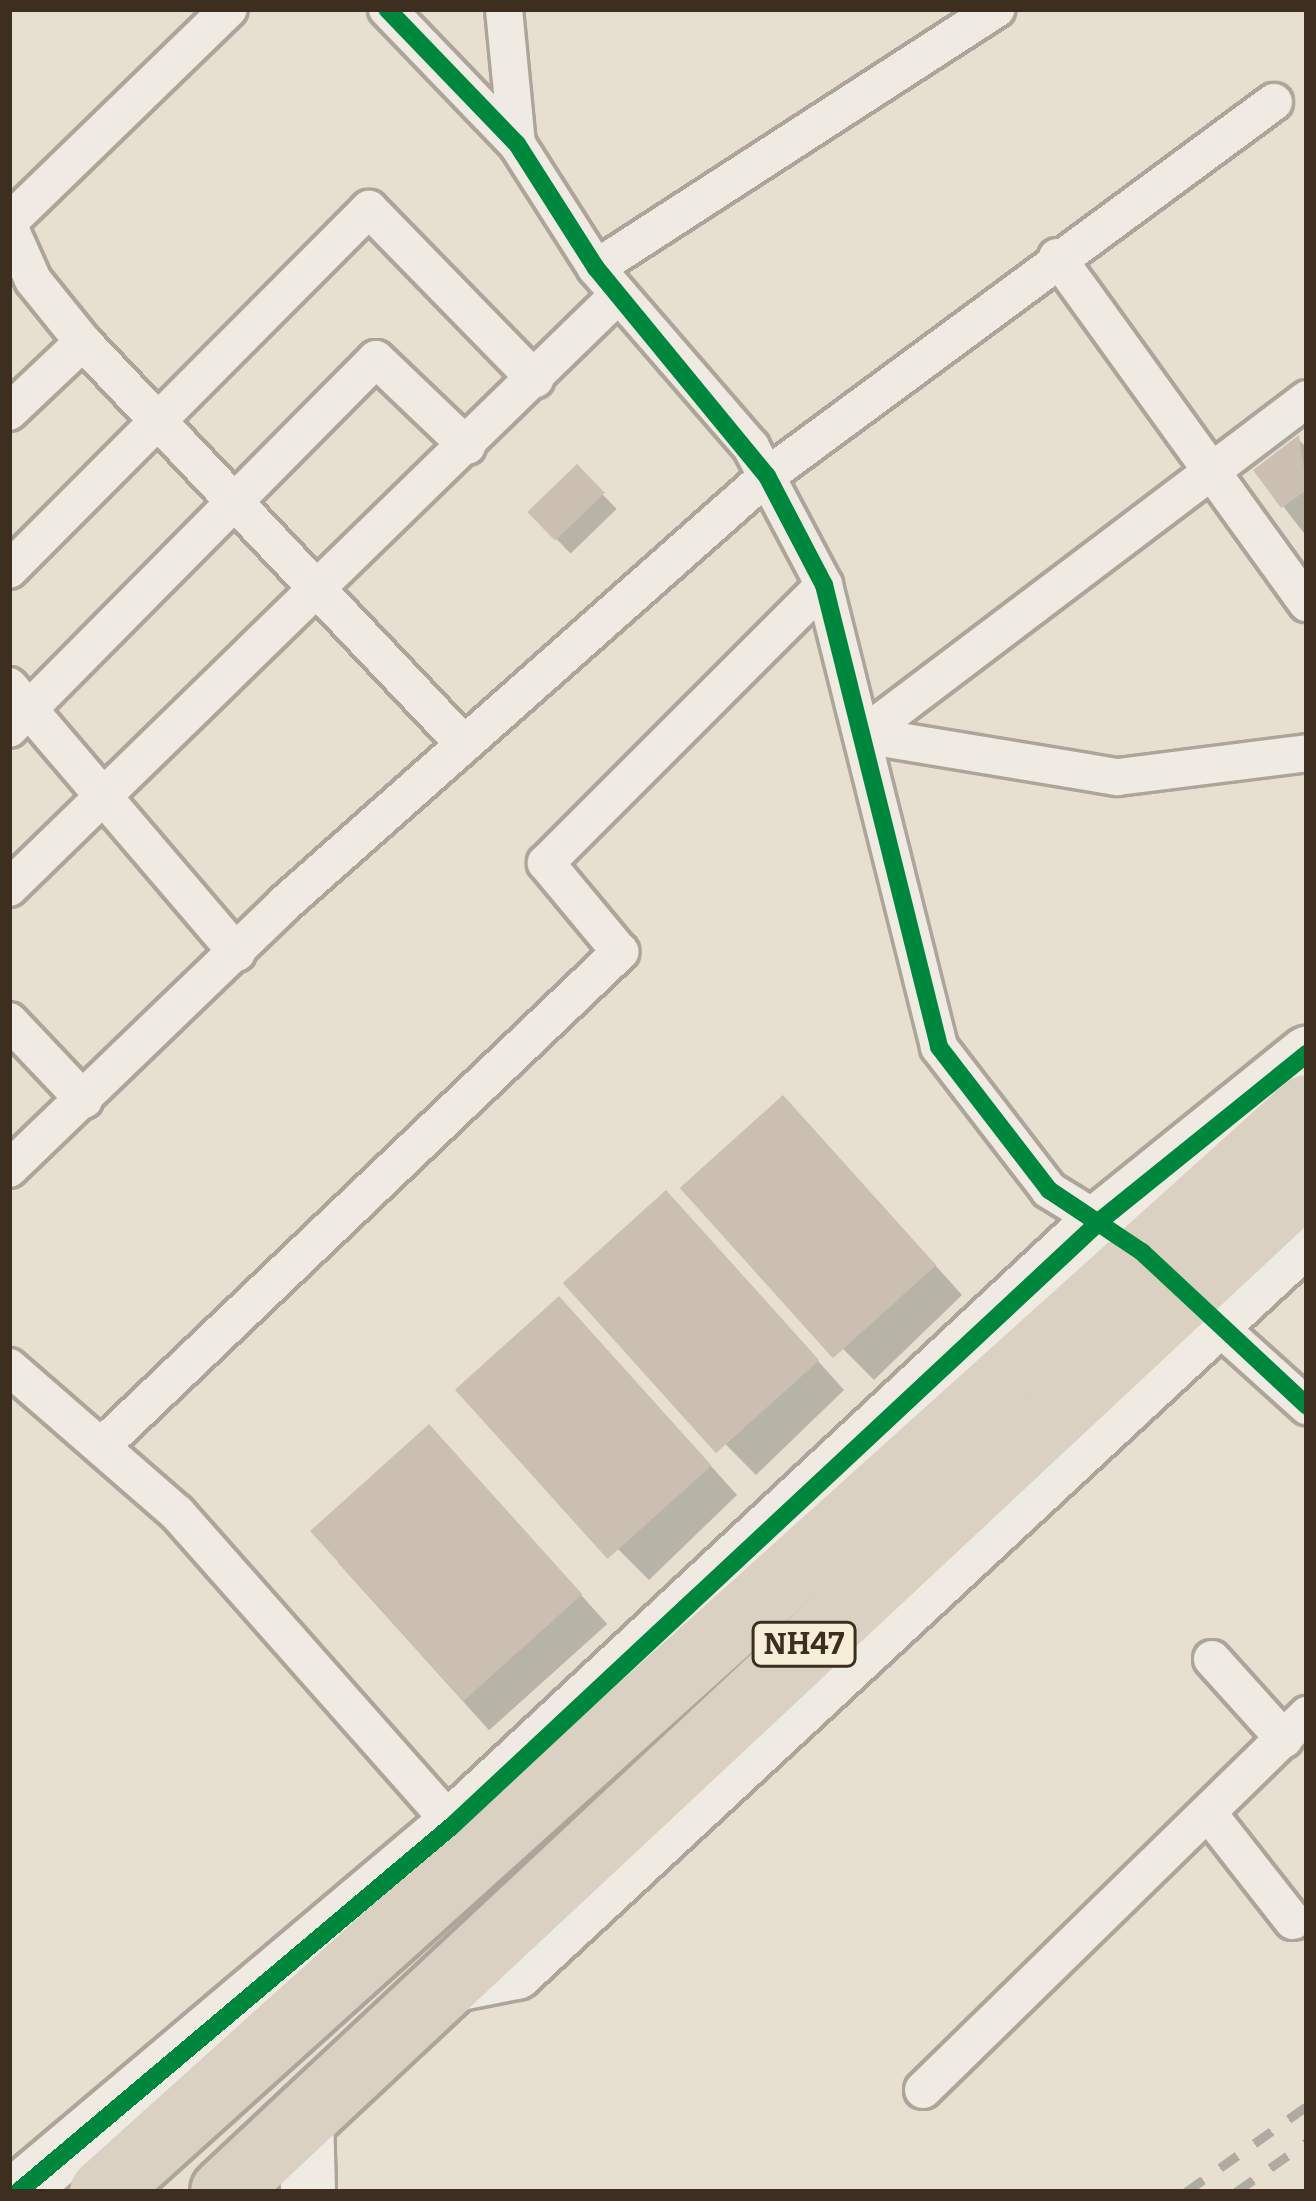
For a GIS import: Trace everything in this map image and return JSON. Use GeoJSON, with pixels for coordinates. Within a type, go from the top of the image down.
{"type":"FeatureCollection","features":[{"type":"Feature","properties":{"kind":"highway","name":"NH47"},"geometry":{"type":"LineString","coordinates":[[224,2192],[440,1987],[1158,1271],[1307,1108]]}},
{"type":"Feature","properties":{"kind":"highway","name":"NH47"},"geometry":{"type":"LineString","coordinates":[[103,2192],[1158,1271],[1307,1180]]}},
{"type":"Feature","properties":{"kind":"street"},"geometry":{"type":"LineString","coordinates":[[230,9],[9,224],[33,280],[82,343],[464,744]]}},
{"type":"Feature","properties":{"kind":"street"},"geometry":{"type":"LineString","coordinates":[[387,9],[517,144],[607,281],[767,476],[824,585],[939,1047],[1049,1190],[1158,1271],[1307,1406]]}},
{"type":"Feature","properties":{"kind":"street"},"geometry":{"type":"LineString","coordinates":[[505,9],[517,144]]}},
{"type":"Feature","properties":{"kind":"street"},"geometry":{"type":"LineString","coordinates":[[9,888],[319,595],[535,379],[607,281],[995,9]]}},
{"type":"Feature","properties":{"kind":"street"},"geometry":{"type":"LineString","coordinates":[[9,1169],[464,744],[767,476],[1057,256],[1274,102]]}},
{"type":"Feature","properties":{"kind":"street"},"geometry":{"type":"LineString","coordinates":[[9,570],[369,209],[535,379]]}},
{"type":"Feature","properties":{"kind":"street"},"geometry":{"type":"LineString","coordinates":[[1057,256],[1208,476],[1307,603]]}},
{"type":"Feature","properties":{"kind":"street"},"geometry":{"type":"LineString","coordinates":[[9,412],[82,343]]}},
{"type":"Feature","properties":{"kind":"street"},"geometry":{"type":"LineString","coordinates":[[237,952],[108,794],[16,708],[238,504],[376,359],[467,446]]}},
{"type":"Feature","properties":{"kind":"street"},"geometry":{"type":"LineString","coordinates":[[863,735],[1307,399]]}},
{"type":"Feature","properties":{"kind":"street"},"geometry":{"type":"LineString","coordinates":[[105,1443],[620,952],[546,863],[824,585]]}},
{"type":"Feature","properties":{"kind":"street"},"geometry":{"type":"LineString","coordinates":[[863,735],[1118,777],[1307,752]]}},
{"type":"Feature","properties":{"kind":"street"},"geometry":{"type":"LineString","coordinates":[[9,1021],[84,1100]]}},
{"type":"Feature","properties":{"kind":"street"},"geometry":{"type":"LineString","coordinates":[[18,2192],[454,1825],[1158,1271],[1307,1054]]}},
{"type":"Feature","properties":{"kind":"street"},"geometry":{"type":"LineString","coordinates":[[1158,1271],[1307,1237]]}},
{"type":"Feature","properties":{"kind":"street"},"geometry":{"type":"LineString","coordinates":[[17,1388],[105,1443],[348,1695],[454,1825]]}},
{"type":"Feature","properties":{"kind":"street"},"geometry":{"type":"LineString","coordinates":[[923,2090],[1295,1727],[1212,1659]]}},
{"type":"Feature","properties":{"kind":"street"},"geometry":{"type":"LineString","coordinates":[[1209,1814],[1293,1921]]}},
{"type":"Feature","properties":{"kind":"street"},"geometry":{"type":"LineString","coordinates":[[306,2114],[308,2192]]}},
{"type":"Feature","properties":{"kind":"building"},"geometry":{"type":"Polygon","coordinates":[[[1299,435],[1307,490],[1281,508],[1253,470],[1299,435]]]}},
{"type":"Feature","properties":{"kind":"building"},"geometry":{"type":"Polygon","coordinates":[[[577,464],[605,493],[555,541],[527,512],[577,464]]]}},
{"type":"Feature","properties":{"kind":"building"},"geometry":{"type":"Polygon","coordinates":[[[783,1095],[936,1265],[833,1358],[680,1188],[783,1095]]]}},
{"type":"Feature","properties":{"kind":"building"},"geometry":{"type":"Polygon","coordinates":[[[666,1190],[819,1360],[716,1453],[563,1283],[666,1190]]]}},
{"type":"Feature","properties":{"kind":"building"},"geometry":{"type":"Polygon","coordinates":[[[559,1296],[712,1465],[608,1559],[455,1390],[559,1296]]]}},
{"type":"Feature","properties":{"kind":"building"},"geometry":{"type":"Polygon","coordinates":[[[429,1424],[582,1594],[463,1701],[310,1531],[429,1424]]]}},
{"type":"Feature","properties":{"kind":"railway"},"geometry":{"type":"LineString","coordinates":[[1186,2192],[1307,2106]]}},
{"type":"Feature","properties":{"kind":"railway"},"geometry":{"type":"LineString","coordinates":[[1236,2192],[1307,2142]]}},
{"type":"Feature","properties":{"kind":"cycle path"},"geometry":{"type":"LineString","coordinates":[[387,9],[517,144],[596,268],[767,476],[824,585],[939,1047],[1049,1190],[1142,1252],[1307,1406]]}},
{"type":"Feature","properties":{"kind":"cycle path"},"geometry":{"type":"LineString","coordinates":[[18,2192],[453,1825],[1101,1220],[1307,1054]]}}]}
